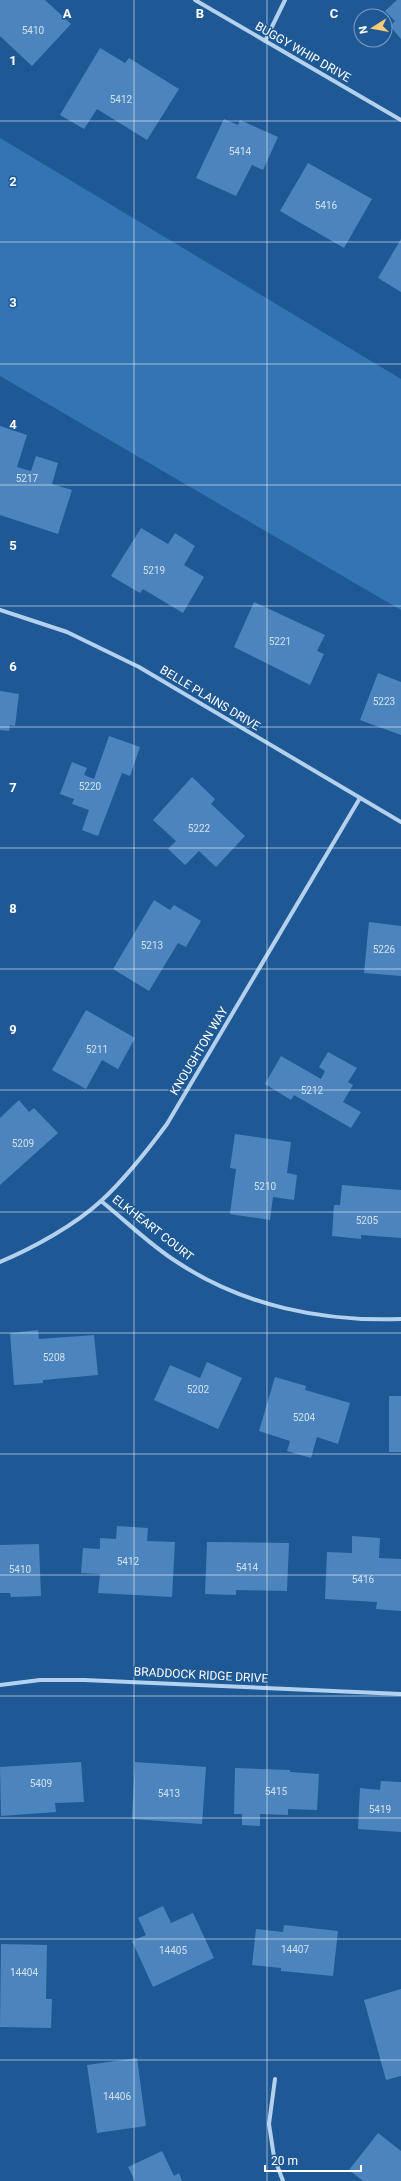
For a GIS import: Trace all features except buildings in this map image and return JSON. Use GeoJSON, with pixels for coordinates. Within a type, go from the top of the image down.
{"type":"FeatureCollection","features":[{"type":"Feature","properties":{"kind":"street","name":"BUGGY WHIP DRIVE"},"geometry":{"type":"LineString","coordinates":[[195,0],[401,120]]}},
{"type":"Feature","properties":{"kind":"street"},"geometry":{"type":"LineString","coordinates":[[265,41],[285,0]]}},
{"type":"Feature","properties":{"kind":"street","name":"BELLE PLAINS DRIVE"},"geometry":{"type":"LineString","coordinates":[[0,610],[67,632],[139,667],[401,822]]}},
{"type":"Feature","properties":{"kind":"street","name":"KNOUGHTON WAY"},"geometry":{"type":"LineString","coordinates":[[0,1262],[70,1224],[101,1201],[147,1151],[167,1124],[360,798]]}},
{"type":"Feature","properties":{"kind":"street","name":"ELKHEART COURT"},"geometry":{"type":"LineString","coordinates":[[101,1201],[177,1262],[227,1289],[280,1308],[324,1317],[369,1320],[401,1319]]}},
{"type":"Feature","properties":{"kind":"street","name":"BRADDOCK RIDGE DRIVE"},"geometry":{"type":"LineString","coordinates":[[0,1685],[40,1680],[84,1680],[401,1694]]}},
{"type":"Feature","properties":{"kind":"street"},"geometry":{"type":"LineString","coordinates":[[274,2078],[269,2124],[274,2157],[283,2181]]}},
{"type":"Feature","properties":{"kind":"shaded area"},"geometry":{"type":"Polygon","coordinates":[[[0,138],[401,379],[401,610],[0,376],[0,138]]]}}]}
